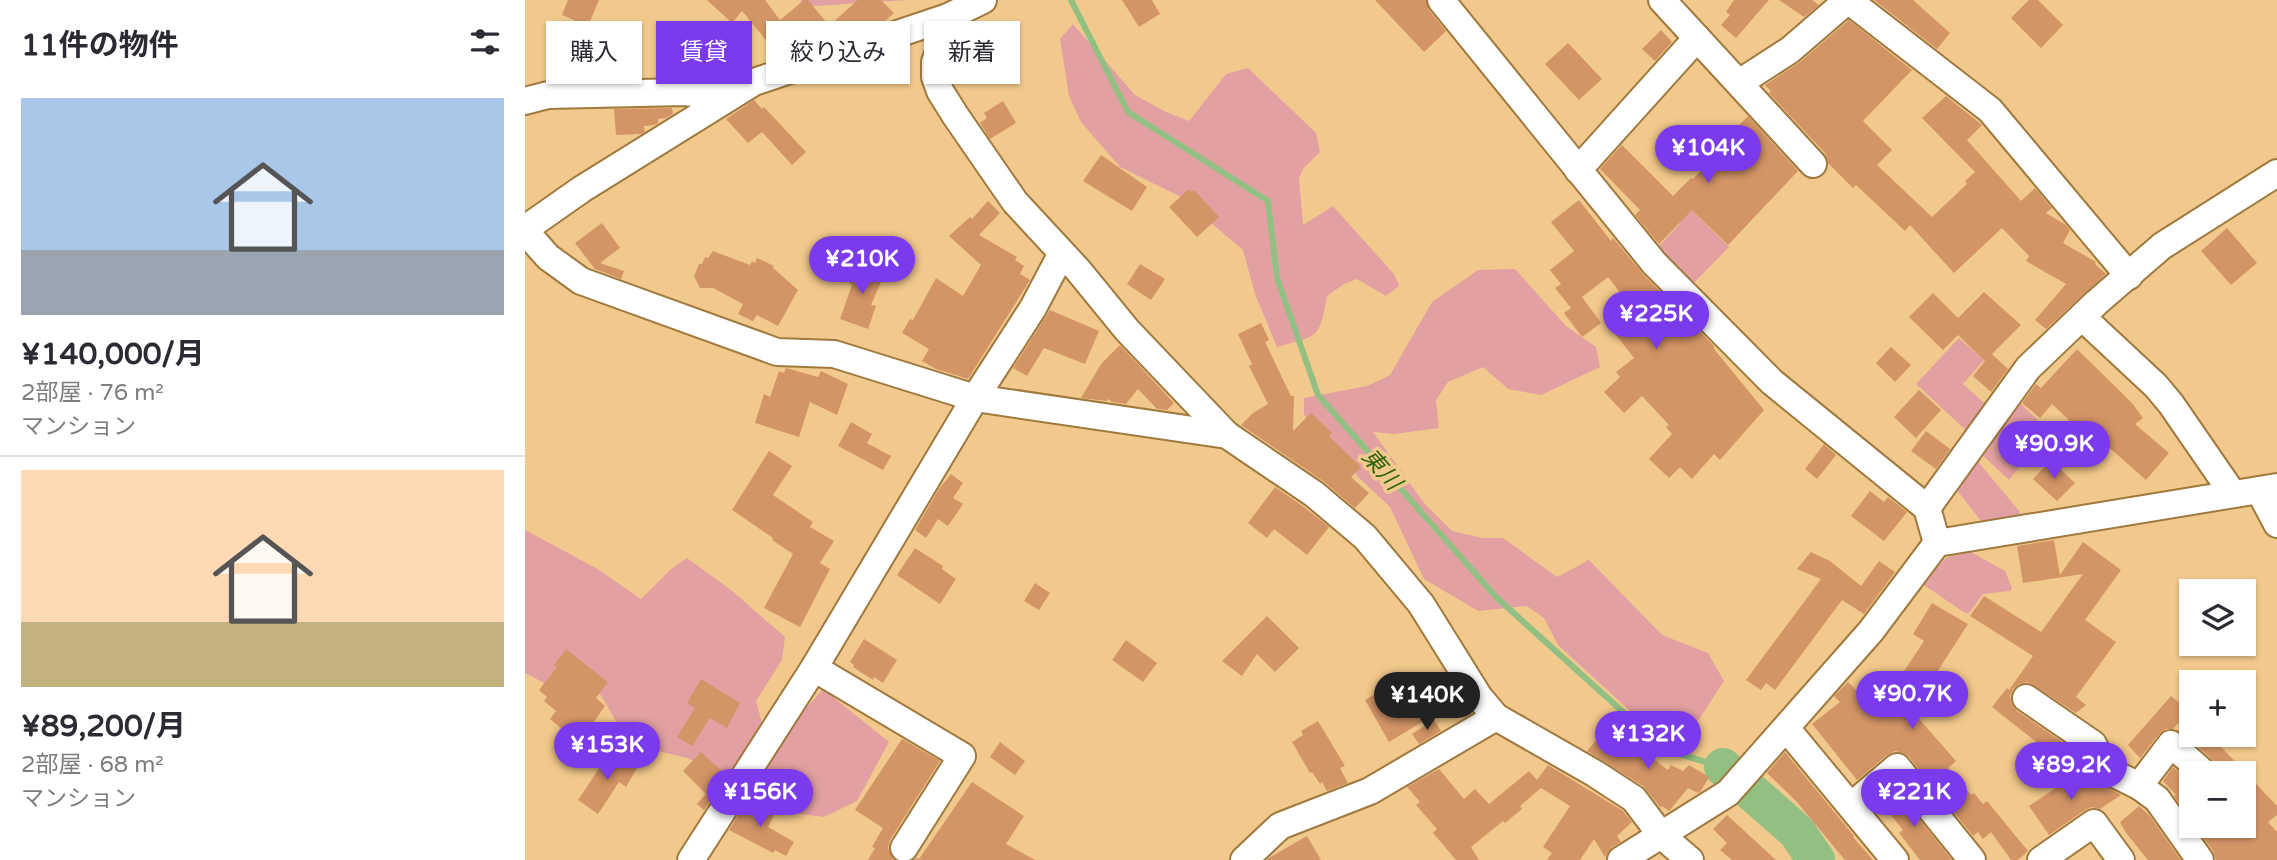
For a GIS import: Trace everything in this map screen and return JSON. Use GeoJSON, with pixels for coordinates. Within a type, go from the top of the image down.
{"type":"FeatureCollection","features":[{"type":"Feature","properties":{"kind":"street"},"geometry":{"type":"LineString","coordinates":[[983,0],[948,17],[754,82],[582,189],[525,230],[548,257],[581,281],[777,352],[834,354],[975,398],[1227,435]]}},
{"type":"Feature","properties":{"kind":"street"},"geometry":{"type":"LineString","coordinates":[[1441,0],[1654,263],[1772,382],[1927,508],[1937,543]]}},
{"type":"Feature","properties":{"kind":"street"},"geometry":{"type":"LineString","coordinates":[[1662,0],[1813,164]]}},
{"type":"Feature","properties":{"kind":"street"},"geometry":{"type":"LineString","coordinates":[[1739,83],[1790,50],[1848,0],[1990,110],[2129,275]]}},
{"type":"Feature","properties":{"kind":"street"},"geometry":{"type":"LineString","coordinates":[[948,17],[947,31],[935,62],[935,77],[940,91],[1015,202],[1127,330],[1227,435],[1314,494],[1365,537],[1421,604],[1479,697],[1496,717],[1634,799],[1661,835],[1690,860]]}},
{"type":"Feature","properties":{"kind":"street"},"geometry":{"type":"LineString","coordinates":[[1578,170],[1697,38]]}},
{"type":"Feature","properties":{"kind":"street"},"geometry":{"type":"LineString","coordinates":[[525,101],[548,95],[685,92],[728,97]]}},
{"type":"Feature","properties":{"kind":"street"},"geometry":{"type":"LineString","coordinates":[[1927,508],[2028,368],[2162,246],[2277,173]]}},
{"type":"Feature","properties":{"kind":"street"},"geometry":{"type":"LineString","coordinates":[[691,860],[814,668],[975,398],[1033,308],[1062,253]]}},
{"type":"Feature","properties":{"kind":"street"},"geometry":{"type":"LineString","coordinates":[[2082,317],[2156,386],[2256,490],[2277,524]]}},
{"type":"Feature","properties":{"kind":"street"},"geometry":{"type":"LineString","coordinates":[[1621,860],[1728,793],[1871,631],[1937,543],[2256,490]]}},
{"type":"Feature","properties":{"kind":"street"},"geometry":{"type":"LineString","coordinates":[[814,668],[963,756],[905,848]]}},
{"type":"Feature","properties":{"kind":"street"},"geometry":{"type":"LineString","coordinates":[[2026,698],[2093,744],[2105,769],[2139,786],[2157,799],[2198,842]]}},
{"type":"Feature","properties":{"kind":"street"},"geometry":{"type":"LineString","coordinates":[[1244,860],[1280,826],[1370,791],[1496,717]]}},
{"type":"Feature","properties":{"kind":"street"},"geometry":{"type":"LineString","coordinates":[[1786,728],[1895,860]]}},
{"type":"Feature","properties":{"kind":"street"},"geometry":{"type":"LineString","coordinates":[[2139,786],[2171,744],[2190,761]]}},
{"type":"Feature","properties":{"kind":"street"},"geometry":{"type":"LineString","coordinates":[[1851,806],[1897,767],[1972,860]]}},
{"type":"Feature","properties":{"kind":"street"},"geometry":{"type":"LineString","coordinates":[[2041,860],[2094,822],[2121,860]]}},
{"type":"Feature","properties":{"kind":"shaded area"},"geometry":{"type":"Polygon","coordinates":[[[801,0],[908,0],[800,7],[801,0]]]}},
{"type":"Feature","properties":{"kind":"shaded area"},"geometry":{"type":"Polygon","coordinates":[[[1073,24],[1135,95],[1189,121],[1226,74],[1248,68],[1316,133],[1320,152],[1303,169],[1299,179],[1303,225],[1333,206],[1394,274],[1399,286],[1386,296],[1357,279],[1344,284],[1327,296],[1322,321],[1315,334],[1277,347],[1255,294],[1243,250],[1179,196],[1120,167],[1081,122],[1069,96],[1060,39],[1073,24]]]}},
{"type":"Feature","properties":{"kind":"shaded area"},"geometry":{"type":"Polygon","coordinates":[[[1677,195],[1729,247],[1690,287],[1654,251],[1680,224],[1664,208],[1677,195]]]}},
{"type":"Feature","properties":{"kind":"shaded area"},"geometry":{"type":"Polygon","coordinates":[[[1515,269],[1566,326],[1596,347],[1600,367],[1541,395],[1508,389],[1483,367],[1448,382],[1436,400],[1439,428],[1394,434],[1373,432],[1424,503],[1452,531],[1482,538],[1503,538],[1557,577],[1589,560],[1662,635],[1708,653],[1724,681],[1686,739],[1664,742],[1558,645],[1544,618],[1527,606],[1478,611],[1424,579],[1390,507],[1358,477],[1343,456],[1304,415],[1304,398],[1367,386],[1390,375],[1432,302],[1478,270],[1515,269]]]}},
{"type":"Feature","properties":{"kind":"shaded area"},"geometry":{"type":"Polygon","coordinates":[[[1959,338],[1984,360],[1963,384],[1992,410],[1970,434],[1916,384],[1959,338]]]}},
{"type":"Feature","properties":{"kind":"shaded area"},"geometry":{"type":"Polygon","coordinates":[[[2018,401],[2049,431],[2009,480],[1978,451],[2018,401]]]}},
{"type":"Feature","properties":{"kind":"shaded area"},"geometry":{"type":"Polygon","coordinates":[[[1975,458],[2020,512],[2017,518],[1981,521],[1954,486],[1975,458]]]}},
{"type":"Feature","properties":{"kind":"shaded area"},"geometry":{"type":"Polygon","coordinates":[[[525,530],[596,568],[641,599],[670,570],[687,558],[731,590],[785,637],[782,660],[756,701],[763,727],[789,727],[823,689],[889,742],[857,801],[824,817],[785,812],[730,778],[687,758],[636,746],[614,767],[589,762],[617,723],[601,695],[574,676],[554,688],[525,673],[525,530]]]}},
{"type":"Feature","properties":{"kind":"shaded area"},"geometry":{"type":"Polygon","coordinates":[[[1969,551],[2005,571],[2012,588],[2010,591],[1983,594],[1969,613],[1965,613],[1924,585],[1924,582],[1946,558],[1969,551]]]}},
{"type":"Feature","properties":{"kind":"building"},"geometry":{"type":"Polygon","coordinates":[[[568,0],[599,0],[590,21],[576,21],[562,15],[568,0]]]}},
{"type":"Feature","properties":{"kind":"building"},"geometry":{"type":"Polygon","coordinates":[[[707,0],[765,0],[780,20],[804,0],[808,0],[825,21],[766,21],[766,40],[742,11],[734,21],[730,21],[707,0]]]}},
{"type":"Feature","properties":{"kind":"building"},"geometry":{"type":"Polygon","coordinates":[[[858,0],[881,0],[894,13],[885,21],[834,21],[858,0]]]}},
{"type":"Feature","properties":{"kind":"building"},"geometry":{"type":"Polygon","coordinates":[[[1122,0],[1152,0],[1160,14],[1139,27],[1122,0]]]}},
{"type":"Feature","properties":{"kind":"building"},"geometry":{"type":"Polygon","coordinates":[[[1375,0],[1426,0],[1429,10],[1446,31],[1424,52],[1375,0]]]}},
{"type":"Feature","properties":{"kind":"building"},"geometry":{"type":"Polygon","coordinates":[[[1734,0],[1769,0],[1736,38],[1721,25],[1730,15],[1726,12],[1734,0]]]}},
{"type":"Feature","properties":{"kind":"building"},"geometry":{"type":"Polygon","coordinates":[[[1779,0],[1812,0],[1819,5],[1804,17],[1779,0]]]}},
{"type":"Feature","properties":{"kind":"building"},"geometry":{"type":"Polygon","coordinates":[[[1874,0],[1913,0],[1950,33],[1937,49],[1874,0]]]}},
{"type":"Feature","properties":{"kind":"building"},"geometry":{"type":"Polygon","coordinates":[[[2029,0],[2038,0],[2063,25],[2041,48],[2011,18],[2029,0]]]}},
{"type":"Feature","properties":{"kind":"building"},"geometry":{"type":"Polygon","coordinates":[[[1849,20],[1912,70],[1863,121],[1892,150],[1877,165],[1932,217],[1967,184],[1965,181],[1975,172],[1922,118],[1946,96],[1982,125],[1967,140],[2021,201],[2035,188],[2052,208],[2046,213],[2070,230],[2063,243],[2096,262],[2106,274],[2046,329],[2035,320],[2066,284],[2026,261],[2029,256],[2002,228],[1954,273],[1910,225],[1905,231],[1856,185],[1853,188],[1828,163],[1825,153],[1769,93],[1771,91],[1765,85],[1800,62],[1849,20]]]}},
{"type":"Feature","properties":{"kind":"building"},"geometry":{"type":"Polygon","coordinates":[[[1661,30],[1672,42],[1655,61],[1642,49],[1661,30]]]}},
{"type":"Feature","properties":{"kind":"building"},"geometry":{"type":"Polygon","coordinates":[[[1568,43],[1602,79],[1579,100],[1545,64],[1568,43]]]}},
{"type":"Feature","properties":{"kind":"building"},"geometry":{"type":"Polygon","coordinates":[[[754,100],[762,109],[764,107],[806,152],[792,165],[762,132],[748,143],[726,119],[754,100]]]}},
{"type":"Feature","properties":{"kind":"building"},"geometry":{"type":"Polygon","coordinates":[[[1003,101],[1016,123],[990,139],[980,123],[987,118],[984,113],[1003,101]]]}},
{"type":"Feature","properties":{"kind":"building"},"geometry":{"type":"Polygon","coordinates":[[[672,108],[673,114],[658,119],[658,123],[654,125],[644,126],[645,132],[641,134],[616,135],[614,109],[672,108]]]}},
{"type":"Feature","properties":{"kind":"building"},"geometry":{"type":"Polygon","coordinates":[[[1748,116],[1798,171],[1728,245],[1692,210],[1659,244],[1635,215],[1640,210],[1600,169],[1622,145],[1673,196],[1715,156],[1712,153],[1748,116]]]}},
{"type":"Feature","properties":{"kind":"building"},"geometry":{"type":"Polygon","coordinates":[[[1101,155],[1147,187],[1132,211],[1083,181],[1101,155]]]}},
{"type":"Feature","properties":{"kind":"building"},"geometry":{"type":"Polygon","coordinates":[[[1189,189],[1191,192],[1194,190],[1219,217],[1197,237],[1169,207],[1189,189]]]}},
{"type":"Feature","properties":{"kind":"building"},"geometry":{"type":"Polygon","coordinates":[[[1579,200],[1611,241],[1613,238],[1643,274],[1714,346],[1764,410],[1720,460],[1714,454],[1692,479],[1680,467],[1669,478],[1649,459],[1672,434],[1666,427],[1669,425],[1642,396],[1624,413],[1604,392],[1620,377],[1616,372],[1634,358],[1609,326],[1632,308],[1608,277],[1582,297],[1601,323],[1582,337],[1564,313],[1571,308],[1555,288],[1561,284],[1550,270],[1574,251],[1551,222],[1579,200]]]}},
{"type":"Feature","properties":{"kind":"building"},"geometry":{"type":"Polygon","coordinates":[[[988,201],[1000,213],[979,235],[1017,257],[1015,260],[1024,266],[1020,274],[1030,280],[968,379],[936,369],[922,361],[929,349],[902,333],[910,319],[913,320],[936,278],[963,296],[981,265],[949,236],[970,217],[972,219],[988,201]]]}},
{"type":"Feature","properties":{"kind":"building"},"geometry":{"type":"Polygon","coordinates":[[[602,223],[620,248],[600,263],[624,271],[621,279],[595,269],[575,243],[602,223]]]}},
{"type":"Feature","properties":{"kind":"building"},"geometry":{"type":"Polygon","coordinates":[[[2227,228],[2257,263],[2231,285],[2201,251],[2227,228]]]}},
{"type":"Feature","properties":{"kind":"building"},"geometry":{"type":"Polygon","coordinates":[[[713,251],[750,265],[752,261],[755,263],[757,258],[774,266],[773,268],[798,290],[778,326],[757,315],[753,321],[738,314],[743,304],[713,288],[700,288],[694,276],[699,264],[713,251]]]}},
{"type":"Feature","properties":{"kind":"building"},"geometry":{"type":"Polygon","coordinates":[[[860,261],[885,273],[871,305],[876,306],[868,329],[840,319],[852,285],[849,283],[860,261]]]}},
{"type":"Feature","properties":{"kind":"building"},"geometry":{"type":"Polygon","coordinates":[[[1140,264],[1165,279],[1151,300],[1127,284],[1140,264]]]}},
{"type":"Feature","properties":{"kind":"building"},"geometry":{"type":"Polygon","coordinates":[[[1984,292],[2021,325],[1992,354],[2008,369],[1991,392],[1973,376],[1985,361],[1958,335],[1943,350],[1909,317],[1933,293],[1958,318],[1984,292]]]}},
{"type":"Feature","properties":{"kind":"building"},"geometry":{"type":"Polygon","coordinates":[[[1050,310],[1099,331],[1085,364],[1044,348],[1027,376],[1013,368],[1050,310]]]}},
{"type":"Feature","properties":{"kind":"building"},"geometry":{"type":"Polygon","coordinates":[[[1261,323],[1269,340],[1265,342],[1291,396],[1294,396],[1293,431],[1311,413],[1332,433],[1329,436],[1361,467],[1351,477],[1369,493],[1355,508],[1323,481],[1241,425],[1253,413],[1268,404],[1249,366],[1252,364],[1238,334],[1261,323]]]}},
{"type":"Feature","properties":{"kind":"building"},"geometry":{"type":"Polygon","coordinates":[[[1120,345],[1174,403],[1167,410],[1157,409],[1138,389],[1126,404],[1108,399],[1081,398],[1101,364],[1120,345]]]}},
{"type":"Feature","properties":{"kind":"building"},"geometry":{"type":"Polygon","coordinates":[[[1891,347],[1911,365],[1895,382],[1876,363],[1891,347]]]}},
{"type":"Feature","properties":{"kind":"building"},"geometry":{"type":"Polygon","coordinates":[[[2077,349],[2132,403],[2143,418],[2135,424],[2169,453],[2146,480],[2096,436],[2091,441],[2052,404],[2040,418],[2022,403],[2036,384],[2041,388],[2077,349]]]}},
{"type":"Feature","properties":{"kind":"building"},"geometry":{"type":"Polygon","coordinates":[[[786,368],[818,377],[821,371],[848,384],[837,415],[810,402],[799,437],[755,423],[764,394],[770,397],[779,371],[784,373],[786,368]]]}},
{"type":"Feature","properties":{"kind":"building"},"geometry":{"type":"Polygon","coordinates":[[[1919,390],[1941,410],[1916,438],[1894,417],[1919,390]]]}},
{"type":"Feature","properties":{"kind":"building"},"geometry":{"type":"Polygon","coordinates":[[[851,422],[872,434],[867,443],[891,456],[883,470],[838,446],[851,422]]]}},
{"type":"Feature","properties":{"kind":"building"},"geometry":{"type":"Polygon","coordinates":[[[1926,431],[1950,449],[1936,469],[1911,451],[1926,431]]]}},
{"type":"Feature","properties":{"kind":"building"},"geometry":{"type":"Polygon","coordinates":[[[1824,444],[1836,455],[1817,479],[1805,469],[1824,444]]]}},
{"type":"Feature","properties":{"kind":"building"},"geometry":{"type":"Polygon","coordinates":[[[769,451],[792,466],[773,495],[813,522],[810,527],[834,541],[820,563],[830,569],[800,627],[764,608],[793,554],[732,510],[769,451]]]}},
{"type":"Feature","properties":{"kind":"building"},"geometry":{"type":"Polygon","coordinates":[[[2051,460],[2075,483],[2057,501],[2033,479],[2051,460]]]}},
{"type":"Feature","properties":{"kind":"building"},"geometry":{"type":"Polygon","coordinates":[[[951,474],[963,483],[953,498],[963,504],[948,526],[938,519],[926,538],[915,530],[951,474]]]}},
{"type":"Feature","properties":{"kind":"building"},"geometry":{"type":"Polygon","coordinates":[[[1275,487],[1329,527],[1307,555],[1274,529],[1267,538],[1248,523],[1275,487]]]}},
{"type":"Feature","properties":{"kind":"building"},"geometry":{"type":"Polygon","coordinates":[[[1870,491],[1884,502],[1888,497],[1907,512],[1884,541],[1851,516],[1870,491]]]}},
{"type":"Feature","properties":{"kind":"building"},"geometry":{"type":"Polygon","coordinates":[[[2054,540],[2060,575],[2083,542],[2121,570],[2085,620],[2116,642],[2076,697],[2086,705],[2076,713],[2028,682],[2019,684],[2010,696],[2017,711],[2073,749],[2063,763],[1992,707],[2007,688],[2009,690],[2033,656],[1970,616],[1984,596],[2041,632],[2083,574],[2023,583],[2017,546],[2054,540]]]}},
{"type":"Feature","properties":{"kind":"building"},"geometry":{"type":"Polygon","coordinates":[[[915,548],[943,566],[942,569],[956,579],[940,604],[897,575],[915,548]]]}},
{"type":"Feature","properties":{"kind":"building"},"geometry":{"type":"Polygon","coordinates":[[[1811,552],[1830,561],[1861,586],[1879,561],[1895,572],[1864,614],[1842,600],[1775,690],[1766,683],[1761,690],[1746,680],[1821,579],[1797,569],[1811,552]]]}},
{"type":"Feature","properties":{"kind":"building"},"geometry":{"type":"Polygon","coordinates":[[[1035,583],[1050,593],[1039,610],[1024,601],[1035,583]]]}},
{"type":"Feature","properties":{"kind":"building"},"geometry":{"type":"Polygon","coordinates":[[[1932,603],[1968,624],[1912,711],[1956,761],[1948,768],[1971,795],[1974,793],[1983,804],[1987,801],[2028,851],[2018,860],[2011,860],[1991,832],[1983,839],[1978,832],[1973,836],[1903,753],[1895,751],[1887,755],[1857,780],[1812,724],[1840,702],[1834,696],[1848,682],[1860,694],[1866,688],[1883,703],[1924,641],[1913,634],[1932,603]]]}},
{"type":"Feature","properties":{"kind":"building"},"geometry":{"type":"Polygon","coordinates":[[[1267,616],[1299,648],[1275,672],[1257,654],[1242,676],[1222,661],[1267,616]]]}},
{"type":"Feature","properties":{"kind":"building"},"geometry":{"type":"Polygon","coordinates":[[[864,639],[897,660],[883,683],[874,677],[873,680],[850,662],[864,639]]]}},
{"type":"Feature","properties":{"kind":"building"},"geometry":{"type":"Polygon","coordinates":[[[1126,640],[1157,663],[1143,682],[1112,660],[1126,640]]]}},
{"type":"Feature","properties":{"kind":"building"},"geometry":{"type":"Polygon","coordinates":[[[566,649],[608,682],[596,698],[605,706],[579,743],[550,719],[556,711],[544,701],[547,697],[539,690],[557,667],[554,665],[566,649]]]}},
{"type":"Feature","properties":{"kind":"building"},"geometry":{"type":"Polygon","coordinates":[[[701,679],[740,703],[727,728],[710,718],[692,746],[677,737],[695,708],[687,703],[701,679]]]}},
{"type":"Feature","properties":{"kind":"building"},"geometry":{"type":"Polygon","coordinates":[[[1395,682],[1422,722],[1389,742],[1365,700],[1395,682]]]}},
{"type":"Feature","properties":{"kind":"building"},"geometry":{"type":"Polygon","coordinates":[[[2171,696],[2179,703],[2179,722],[2173,729],[2166,729],[2159,734],[2140,758],[2128,745],[2171,696]]]}},
{"type":"Feature","properties":{"kind":"building"},"geometry":{"type":"Polygon","coordinates":[[[1434,720],[1441,731],[1419,744],[1412,734],[1434,720]]]}},
{"type":"Feature","properties":{"kind":"building"},"geometry":{"type":"Polygon","coordinates":[[[1318,721],[1345,766],[1340,768],[1348,783],[1327,791],[1322,782],[1320,784],[1312,772],[1310,773],[1292,742],[1303,735],[1301,731],[1318,721]]]}},
{"type":"Feature","properties":{"kind":"building"},"geometry":{"type":"Polygon","coordinates":[[[1605,730],[1639,755],[1643,751],[1668,770],[1671,765],[1683,771],[1689,765],[1709,777],[1698,793],[1688,788],[1669,811],[1662,806],[1661,808],[1643,786],[1587,751],[1605,730]]]}},
{"type":"Feature","properties":{"kind":"building"},"geometry":{"type":"Polygon","coordinates":[[[902,739],[940,761],[890,840],[888,848],[894,860],[868,860],[883,828],[855,810],[902,739]]]}},
{"type":"Feature","properties":{"kind":"building"},"geometry":{"type":"Polygon","coordinates":[[[1000,742],[1025,761],[1015,775],[990,757],[1000,742]]]}},
{"type":"Feature","properties":{"kind":"building"},"geometry":{"type":"Polygon","coordinates":[[[2198,747],[2221,747],[2235,761],[2214,761],[2198,747]]]}},
{"type":"Feature","properties":{"kind":"building"},"geometry":{"type":"Polygon","coordinates":[[[610,752],[637,768],[626,787],[619,782],[598,814],[578,800],[610,752]]]}},
{"type":"Feature","properties":{"kind":"building"},"geometry":{"type":"Polygon","coordinates":[[[701,752],[726,775],[704,810],[697,804],[706,794],[683,771],[701,752]]]}},
{"type":"Feature","properties":{"kind":"building"},"geometry":{"type":"Polygon","coordinates":[[[1785,752],[1873,860],[1845,860],[1796,801],[1767,773],[1785,752]]]}},
{"type":"Feature","properties":{"kind":"building"},"geometry":{"type":"Polygon","coordinates":[[[1548,765],[1623,811],[1632,822],[1617,836],[1621,842],[1612,847],[1605,857],[1594,839],[1580,860],[1547,860],[1552,853],[1543,847],[1570,806],[1541,788],[1520,806],[1522,809],[1471,847],[1479,860],[1456,860],[1433,833],[1437,829],[1416,805],[1420,802],[1407,787],[1439,769],[1464,799],[1475,789],[1489,804],[1529,771],[1537,780],[1548,765]]]}},
{"type":"Feature","properties":{"kind":"building"},"geometry":{"type":"Polygon","coordinates":[[[2173,767],[2179,772],[2179,803],[2174,796],[2176,795],[2163,781],[2173,767]]]}},
{"type":"Feature","properties":{"kind":"building"},"geometry":{"type":"Polygon","coordinates":[[[2093,779],[2121,795],[2100,809],[2092,807],[2085,810],[2049,835],[2029,806],[2066,781],[2093,779]]]}},
{"type":"Feature","properties":{"kind":"building"},"geometry":{"type":"Polygon","coordinates":[[[972,782],[1024,816],[1006,844],[1035,860],[914,860],[919,859],[972,782]]]}},
{"type":"Feature","properties":{"kind":"building"},"geometry":{"type":"Polygon","coordinates":[[[2256,784],[2277,806],[2277,815],[2268,822],[2277,832],[2277,860],[2216,860],[2204,838],[2256,838],[2256,784]]]}},
{"type":"Feature","properties":{"kind":"building"},"geometry":{"type":"Polygon","coordinates":[[[1895,789],[1952,860],[1920,860],[1899,833],[1903,830],[1880,802],[1895,789]]]}},
{"type":"Feature","properties":{"kind":"building"},"geometry":{"type":"Polygon","coordinates":[[[750,797],[757,805],[774,815],[768,827],[794,842],[786,856],[775,850],[773,853],[729,830],[750,797]]]}},
{"type":"Feature","properties":{"kind":"building"},"geometry":{"type":"Polygon","coordinates":[[[2139,806],[2149,815],[2181,860],[2148,860],[2126,833],[2120,822],[2139,806]]]}},
{"type":"Feature","properties":{"kind":"building"},"geometry":{"type":"Polygon","coordinates":[[[1727,815],[1776,860],[1732,860],[1720,850],[1727,843],[1713,829],[1727,815]]]}},
{"type":"Feature","properties":{"kind":"building"},"geometry":{"type":"Polygon","coordinates":[[[1307,836],[1321,860],[1267,860],[1267,859],[1307,836]]]}},
{"type":"Feature","properties":{"kind":"waterway","name":"東川"},"geometry":{"type":"LineString","coordinates":[[1071,0],[1128,112],[1268,201],[1277,278],[1318,395],[1496,597],[1665,750],[1723,767]]}},
{"type":"Feature","properties":{"kind":"waterway","name":"東川"},"geometry":{"type":"LineString","coordinates":[[1723,767],[1797,832],[1816,860]]}}]}
